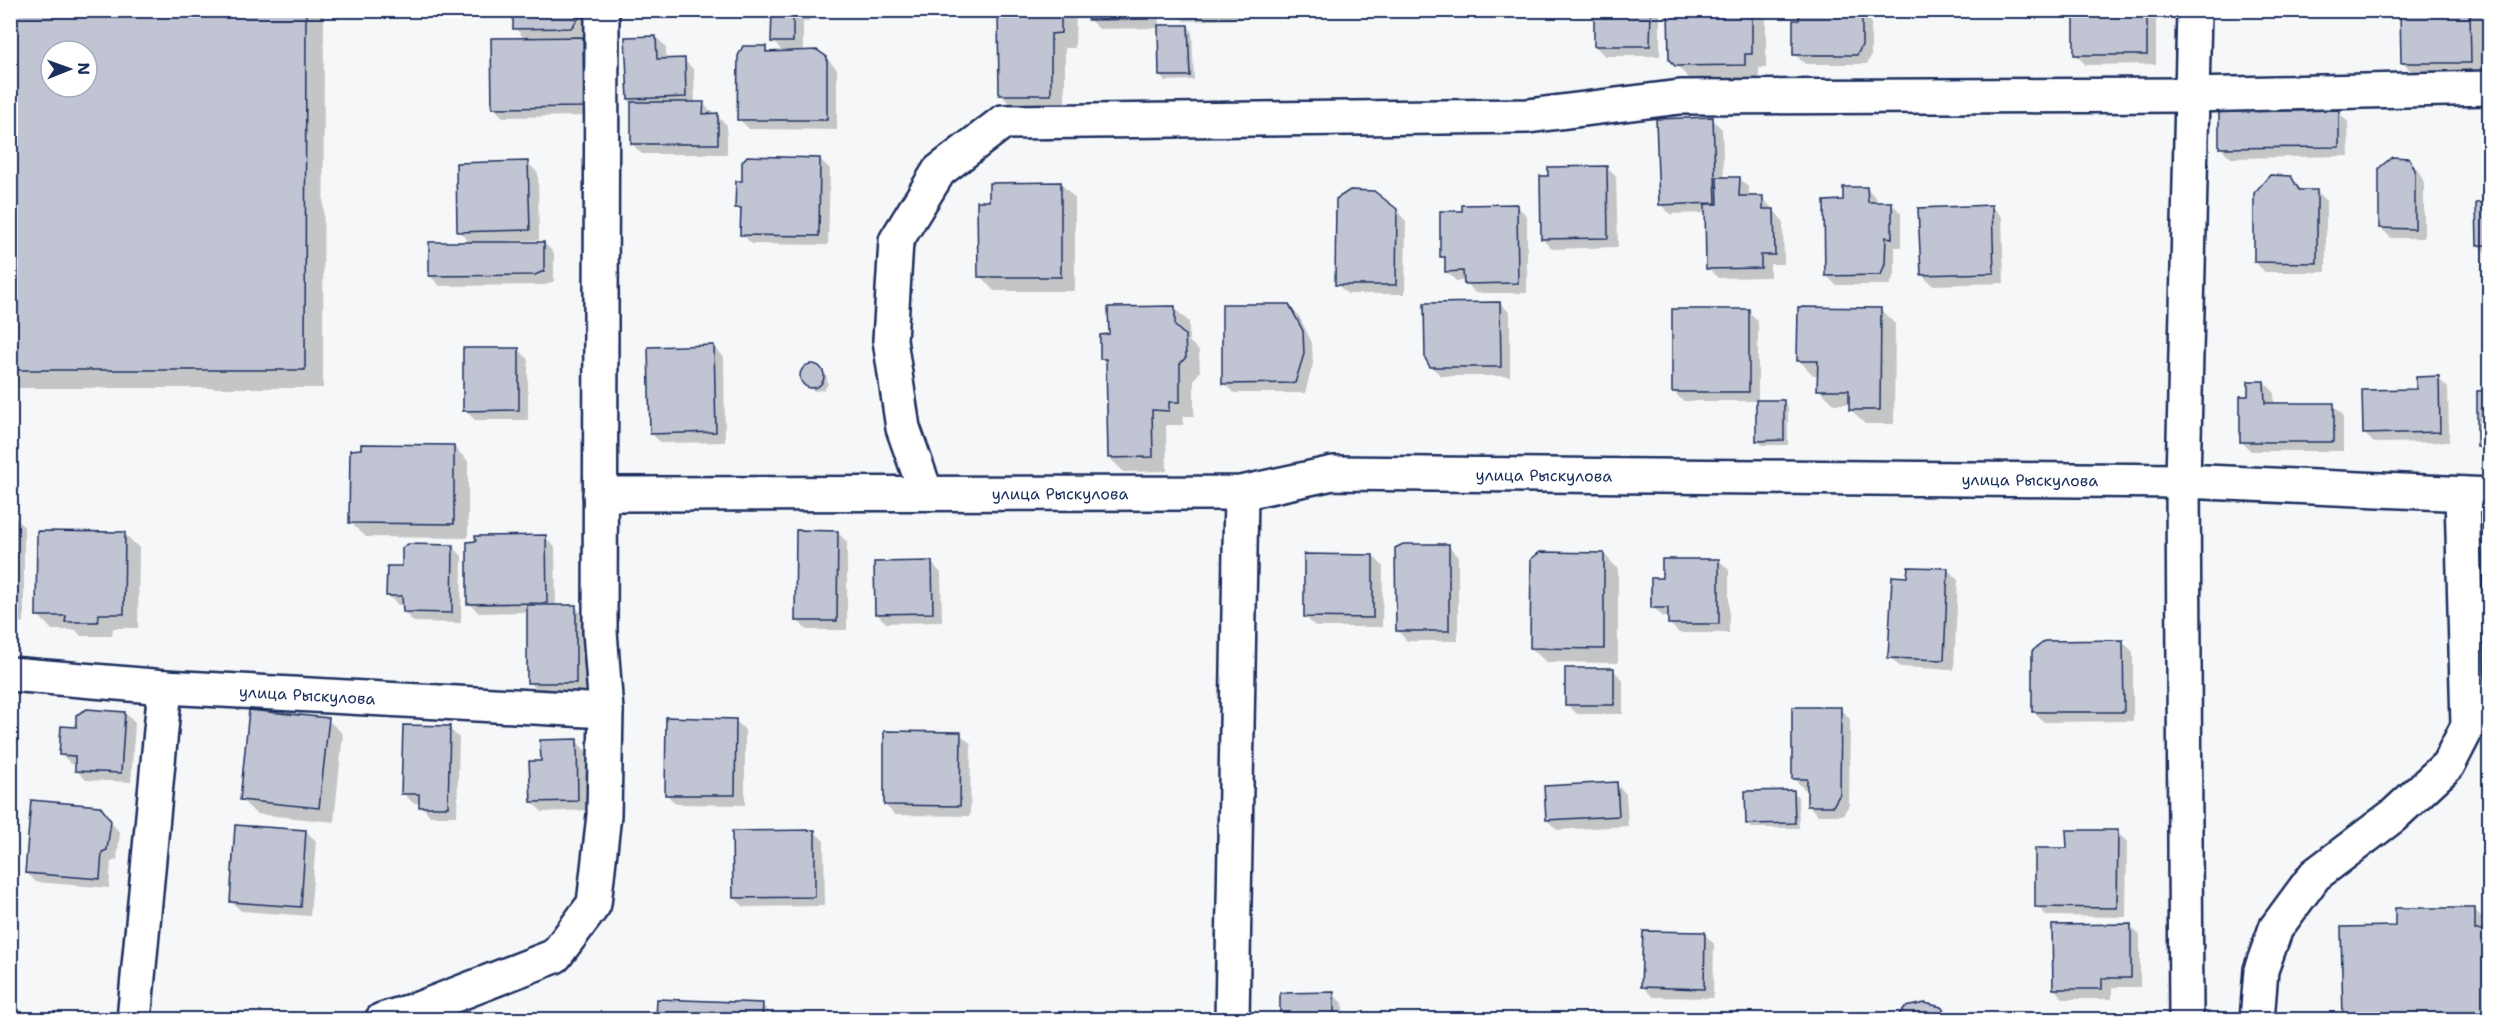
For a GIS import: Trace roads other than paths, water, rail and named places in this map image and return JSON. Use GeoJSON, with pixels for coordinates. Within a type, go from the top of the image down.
{"type":"FeatureCollection","features":[{"type":"Feature","properties":{"kind":"street"},"geometry":{"type":"LineString","coordinates":[[382,1020],[421,1008],[555,956],[594,904],[604,815],[606,711],[600,631],[602,10]]}},
{"type":"Feature","properties":{"kind":"street"},"geometry":{"type":"LineString","coordinates":[[2186,1020],[2183,481],[2194,10]]}},
{"type":"Feature","properties":{"kind":"street"},"geometry":{"type":"LineString","coordinates":[[926,493],[903,428],[890,340],[896,241],[939,171],[1004,122],[1528,116],[1680,97],[2192,95],[2490,88]]}},
{"type":"Feature","properties":{"kind":"street","name":"улица Рыскулова"},"geometry":{"type":"LineString","coordinates":[[600,494],[1240,493],[1333,473],[2183,481],[2476,494]]}},
{"type":"Feature","properties":{"kind":"street"},"geometry":{"type":"LineString","coordinates":[[1232,1020],[1240,493]]}},
{"type":"Feature","properties":{"kind":"street"},"geometry":{"type":"LineString","coordinates":[[2257,1020],[2260,969],[2276,928],[2315,875],[2393,816],[2448,765],[2468,726],[2477,581],[2463,537],[2476,494]]}},
{"type":"Feature","properties":{"kind":"street","name":"улица Рыскулова"},"geometry":{"type":"LineString","coordinates":[[10,674],[165,687],[606,711]]}},
{"type":"Feature","properties":{"kind":"street"},"geometry":{"type":"LineString","coordinates":[[134,1020],[165,687]]}}]}
